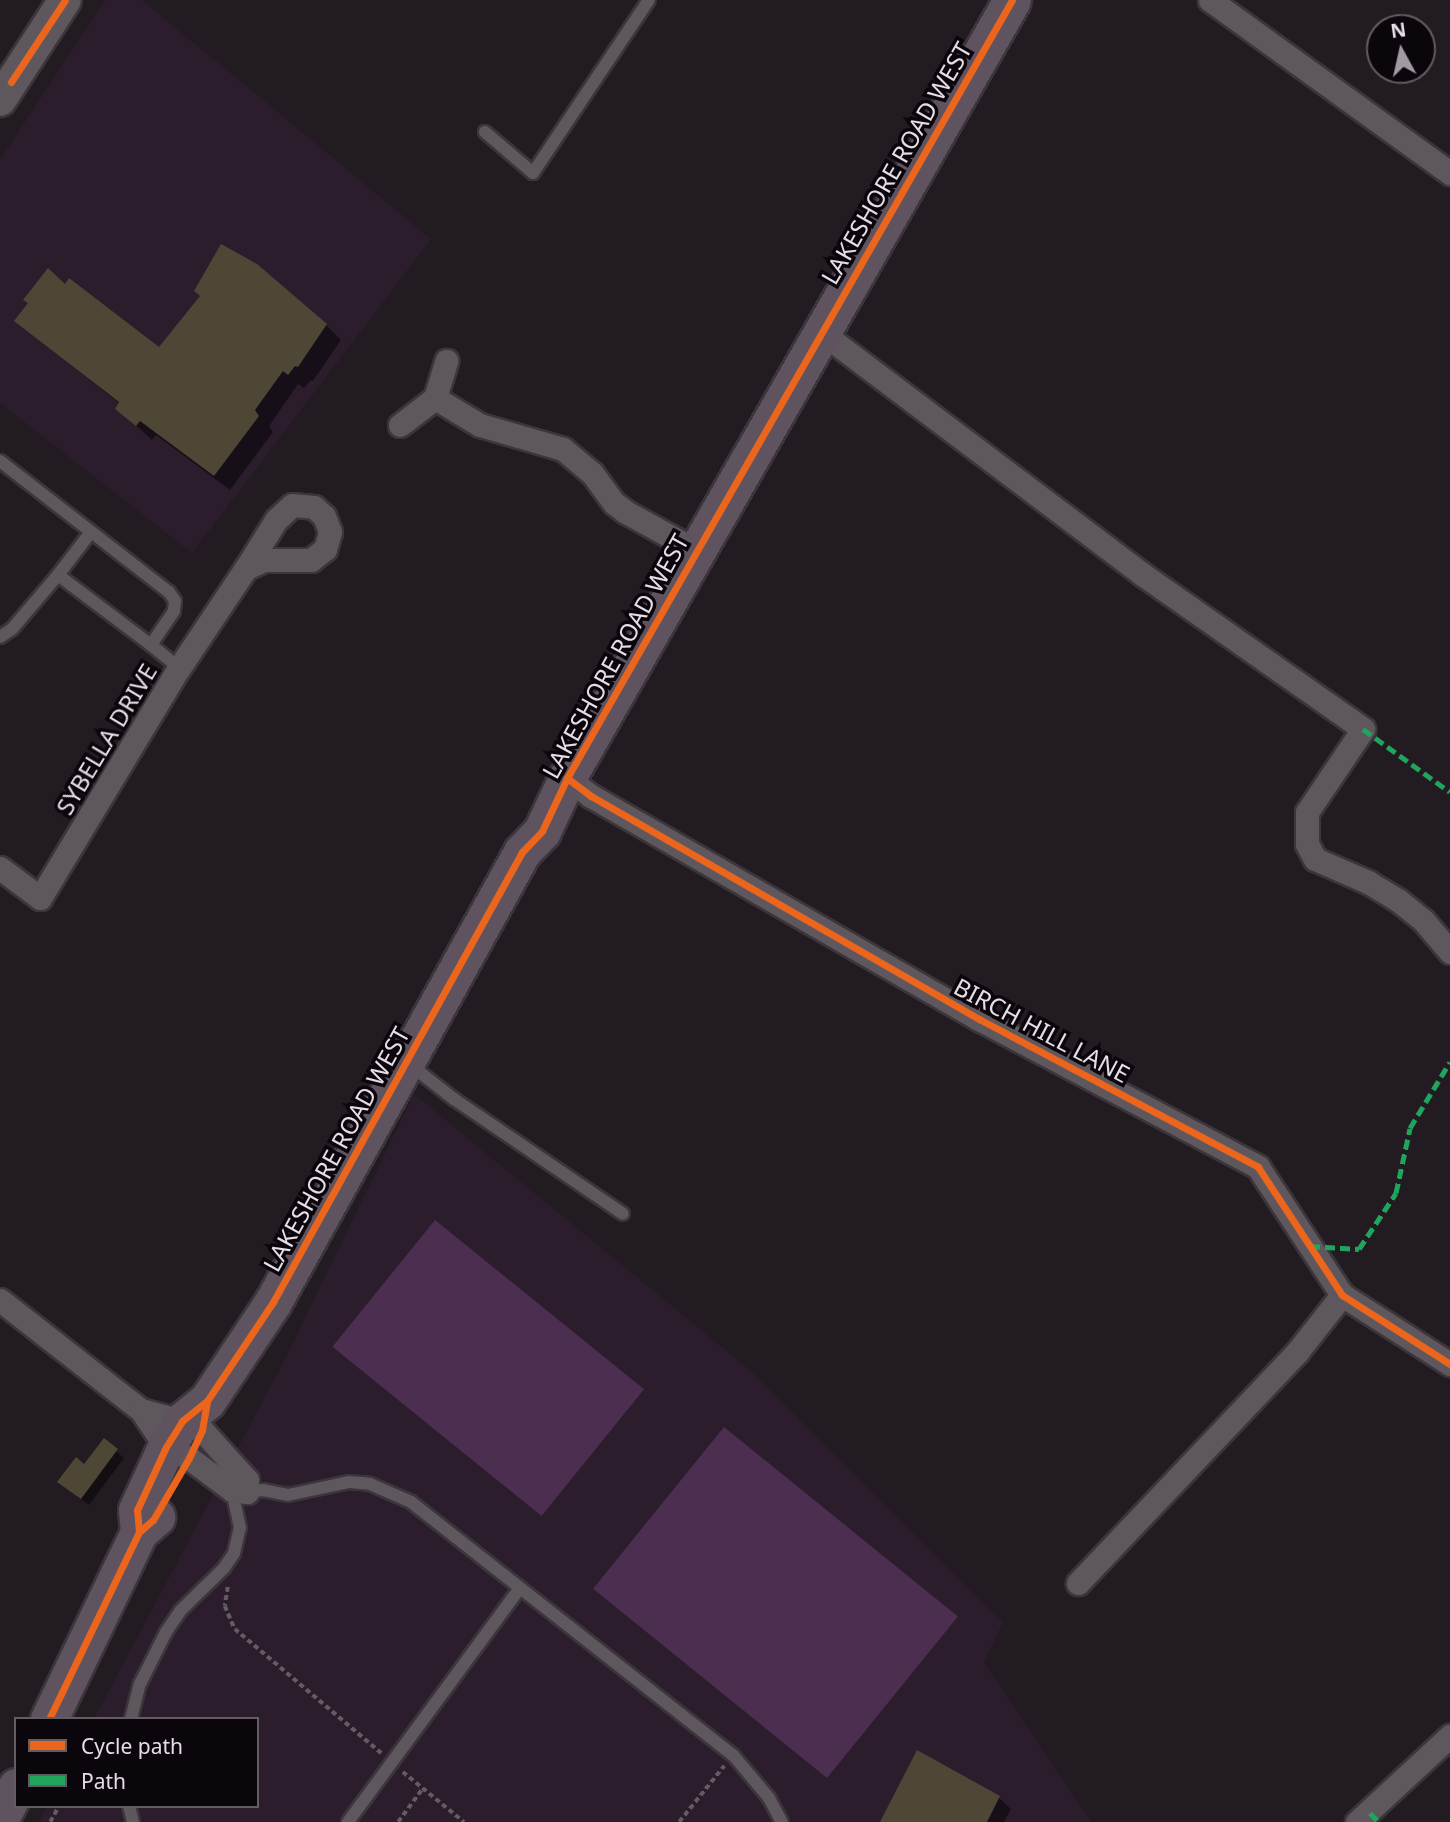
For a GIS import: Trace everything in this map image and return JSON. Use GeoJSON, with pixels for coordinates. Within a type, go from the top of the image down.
{"type":"FeatureCollection","features":[{"type":"Feature","properties":{"kind":"main road"},"geometry":{"type":"LineString","coordinates":[[4,85],[65,0]]}},
{"type":"Feature","properties":{"kind":"main road","name":"LAKESHORE ROAD WEST"},"geometry":{"type":"LineString","coordinates":[[50,1717],[139,1532],[153,1521],[189,1431],[274,1302],[522,852],[542,831],[568,778],[696,551],[1012,0]]}},
{"type":"Feature","properties":{"kind":"main road"},"geometry":{"type":"LineString","coordinates":[[0,1819],[14,1791]]}},
{"type":"Feature","properties":{"kind":"street"},"geometry":{"type":"LineString","coordinates":[[1210,0],[1450,173]]}},
{"type":"Feature","properties":{"kind":"street"},"geometry":{"type":"LineString","coordinates":[[821,332],[1142,574],[1363,729],[1307,812],[1307,844],[1315,859],[1368,882],[1398,900],[1423,920],[1450,952]]}},
{"type":"Feature","properties":{"kind":"street"},"geometry":{"type":"LineString","coordinates":[[400,425],[435,398],[446,361]]}},
{"type":"Feature","properties":{"kind":"street"},"geometry":{"type":"LineString","coordinates":[[435,398],[480,425],[563,449],[592,473],[614,503],[626,513],[696,551]]}},
{"type":"Feature","properties":{"kind":"street","name":"SYBELLA DRIVE"},"geometry":{"type":"LineString","coordinates":[[0,868],[40,898],[180,668],[246,568]]}},
{"type":"Feature","properties":{"kind":"street","name":"BIRCH HILL LANE"},"geometry":{"type":"LineString","coordinates":[[568,778],[592,796],[979,1019],[1258,1167],[1342,1295],[1450,1364]]}},
{"type":"Feature","properties":{"kind":"street"},"geometry":{"type":"LineString","coordinates":[[1079,1583],[1297,1352],[1342,1295]]}},
{"type":"Feature","properties":{"kind":"street"},"geometry":{"type":"LineString","coordinates":[[0,1300],[141,1410],[189,1431],[240,1491]]}},
{"type":"Feature","properties":{"kind":"street"},"geometry":{"type":"LineString","coordinates":[[1357,1822],[1450,1736]]}},
{"type":"Feature","properties":{"kind":"lane"},"geometry":{"type":"LineString","coordinates":[[485,132],[533,173],[649,0]]}},
{"type":"Feature","properties":{"kind":"lane"},"geometry":{"type":"LineString","coordinates":[[0,461],[169,592],[175,601],[174,611],[151,645]]}},
{"type":"Feature","properties":{"kind":"lane"},"geometry":{"type":"LineString","coordinates":[[0,637],[12,629],[91,532]]}},
{"type":"Feature","properties":{"kind":"lane"},"geometry":{"type":"LineString","coordinates":[[58,575],[180,668]]}},
{"type":"Feature","properties":{"kind":"lane"},"geometry":{"type":"LineString","coordinates":[[406,1062],[454,1099],[623,1214]]}},
{"type":"Feature","properties":{"kind":"lane"},"geometry":{"type":"LineString","coordinates":[[132,1717],[140,1684],[158,1645],[180,1611],[224,1568],[234,1553],[240,1528],[240,1491],[263,1490],[288,1494],[349,1482],[370,1484],[411,1502],[733,1755],[769,1798],[782,1822]]}},
{"type":"Feature","properties":{"kind":"lane"},"geometry":{"type":"LineString","coordinates":[[348,1822],[519,1589]]}},
{"type":"Feature","properties":{"kind":"path"},"geometry":{"type":"LineString","coordinates":[[229,1583],[225,1606],[235,1629],[464,1822]]}},
{"type":"Feature","properties":{"kind":"path"},"geometry":{"type":"LineString","coordinates":[[679,1822],[726,1764]]}},
{"type":"Feature","properties":{"kind":"path"},"geometry":{"type":"LineString","coordinates":[[398,1822],[423,1788]]}},
{"type":"Feature","properties":{"kind":"shaded area"},"geometry":{"type":"Polygon","coordinates":[[[105,0],[142,0],[431,239],[192,553],[0,403],[0,160],[105,0]]]}},
{"type":"Feature","properties":{"kind":"shaded area"},"geometry":{"type":"Polygon","coordinates":[[[414,1094],[751,1371],[1003,1622],[984,1662],[1091,1822],[39,1822],[46,1808],[259,1808],[259,1717],[95,1717],[284,1361],[414,1094]]]}},
{"type":"Feature","properties":{"kind":"shaded area"},"geometry":{"type":"Polygon","coordinates":[[[435,1220],[644,1389],[541,1516],[332,1347],[435,1220]]]}},
{"type":"Feature","properties":{"kind":"shaded area"},"geometry":{"type":"Polygon","coordinates":[[[724,1427],[958,1616],[827,1778],[593,1589],[724,1427]]]}},
{"type":"Feature","properties":{"kind":"building"},"geometry":{"type":"Polygon","coordinates":[[[221,244],[257,264],[327,324],[298,367],[295,366],[288,375],[283,371],[255,410],[259,416],[214,476],[140,421],[136,426],[115,409],[119,402],[14,321],[28,303],[23,300],[48,268],[65,284],[69,278],[159,347],[200,296],[194,291],[221,244]]]}},
{"type":"Feature","properties":{"kind":"building"},"geometry":{"type":"Polygon","coordinates":[[[104,1438],[118,1449],[81,1499],[57,1482],[76,1457],[84,1464],[104,1438]]]}},
{"type":"Feature","properties":{"kind":"building"},"geometry":{"type":"Polygon","coordinates":[[[917,1750],[1000,1796],[987,1822],[880,1822],[917,1750]]]}},
{"type":"Feature","properties":{"kind":"marked path"},"geometry":{"type":"LineString","coordinates":[[1363,729],[1450,792]]}},
{"type":"Feature","properties":{"kind":"marked path"},"geometry":{"type":"LineString","coordinates":[[1310,1246],[1359,1249],[1396,1193],[1410,1128],[1450,1062]]}},
{"type":"Feature","properties":{"kind":"marked path"},"geometry":{"type":"LineString","coordinates":[[1370,1813],[1379,1822]]}},
{"type":"Feature","properties":{"kind":"cycle path"},"geometry":{"type":"LineString","coordinates":[[11,82],[65,0]]}},
{"type":"Feature","properties":{"kind":"cycle path"},"geometry":{"type":"LineString","coordinates":[[139,1532],[137,1510],[166,1447],[182,1421],[207,1401],[273,1302],[522,852],[542,831],[567,778],[1012,0]]}},
{"type":"Feature","properties":{"kind":"cycle path"},"geometry":{"type":"LineString","coordinates":[[567,778],[591,796],[979,1019],[1258,1167],[1342,1295],[1450,1364]]}},
{"type":"Feature","properties":{"kind":"cycle path"},"geometry":{"type":"LineString","coordinates":[[50,1717],[139,1532],[153,1520],[189,1458],[202,1430],[207,1401]]}}]}
